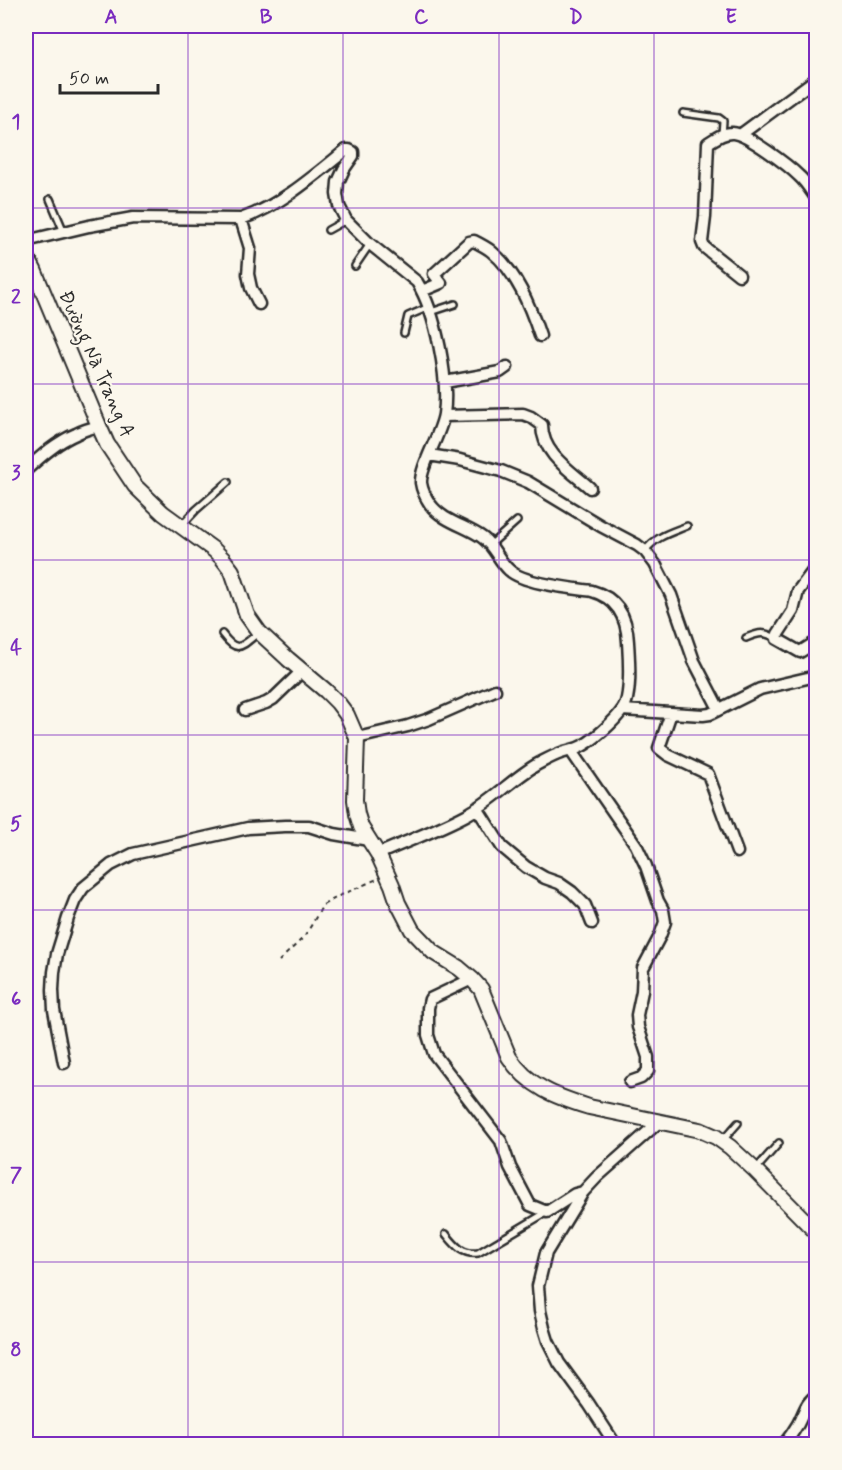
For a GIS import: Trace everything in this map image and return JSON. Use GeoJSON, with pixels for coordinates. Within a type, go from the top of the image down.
{"type":"FeatureCollection","features":[{"type":"Feature","properties":{"kind":"street"},"geometry":{"type":"LineString","coordinates":[[740,135],[816,79]]}},
{"type":"Feature","properties":{"kind":"street"},"geometry":{"type":"LineString","coordinates":[[739,275],[702,242],[708,143],[722,135],[734,133],[740,135],[799,176],[816,198]]}},
{"type":"Feature","properties":{"kind":"street"},"geometry":{"type":"LineString","coordinates":[[26,241],[133,218],[241,219],[252,216],[284,197],[346,150],[353,152],[338,182],[339,206],[346,220],[370,244],[417,282],[430,310],[442,361],[445,382],[444,416],[421,483],[430,503],[437,511],[484,538],[511,572],[528,580],[602,594],[613,602],[623,615],[627,628],[630,675],[626,702],[622,710],[605,728],[588,742],[551,758],[523,774],[465,816],[378,854]]}},
{"type":"Feature","properties":{"kind":"street"},"geometry":{"type":"LineString","coordinates":[[241,219],[250,248],[248,274],[251,288],[259,304]]}},
{"type":"Feature","properties":{"kind":"street"},"geometry":{"type":"LineString","coordinates":[[422,291],[441,283],[434,274],[469,242],[474,241],[493,253],[507,268],[522,291],[540,336]]}},
{"type":"Feature","properties":{"kind":"street","name":"Đường Nà Trang A"},"geometry":{"type":"LineString","coordinates":[[26,255],[107,444],[135,486],[163,513],[224,559],[231,571],[247,615],[259,632],[338,703],[352,725],[357,738],[355,800],[361,827],[388,874],[398,903],[412,930],[432,952],[459,968],[481,989],[509,1057],[522,1075],[550,1093],[572,1102],[700,1130],[722,1141],[755,1170],[816,1232]]}},
{"type":"Feature","properties":{"kind":"street"},"geometry":{"type":"LineString","coordinates":[[445,382],[500,372],[507,367]]}},
{"type":"Feature","properties":{"kind":"street"},"geometry":{"type":"LineString","coordinates":[[444,416],[523,414],[531,417],[542,425],[542,433],[551,452],[590,488]]}},
{"type":"Feature","properties":{"kind":"street"},"geometry":{"type":"LineString","coordinates":[[26,470],[47,451],[64,440],[99,426]]}},
{"type":"Feature","properties":{"kind":"street"},"geometry":{"type":"LineString","coordinates":[[429,455],[460,460],[501,471],[528,482],[645,551],[655,564],[671,595],[691,655],[718,709]]}},
{"type":"Feature","properties":{"kind":"street"},"geometry":{"type":"LineString","coordinates":[[816,567],[798,591],[794,611],[777,634],[777,639],[800,652],[816,642]]}},
{"type":"Feature","properties":{"kind":"street"},"geometry":{"type":"LineString","coordinates":[[245,710],[273,699],[302,672]]}},
{"type":"Feature","properties":{"kind":"street"},"geometry":{"type":"LineString","coordinates":[[622,710],[710,714],[760,689],[816,676]]}},
{"type":"Feature","properties":{"kind":"street"},"geometry":{"type":"LineString","coordinates":[[357,738],[429,719],[495,690]]}},
{"type":"Feature","properties":{"kind":"street"},"geometry":{"type":"LineString","coordinates":[[671,713],[659,748],[668,755],[708,774],[737,852]]}},
{"type":"Feature","properties":{"kind":"street"},"geometry":{"type":"LineString","coordinates":[[571,751],[636,845],[663,910],[664,922],[660,936],[643,968],[642,991],[637,1016],[638,1028],[648,1057],[648,1071],[640,1078],[630,1082]]}},
{"type":"Feature","properties":{"kind":"street"},"geometry":{"type":"LineString","coordinates":[[477,808],[502,847],[526,867],[572,892],[585,905],[592,923]]}},
{"type":"Feature","properties":{"kind":"street"},"geometry":{"type":"LineString","coordinates":[[64,1063],[54,1010],[53,990],[57,954],[68,918],[82,888],[111,865],[122,858],[146,851],[248,828],[309,826],[334,834],[369,840]]}},
{"type":"Feature","properties":{"kind":"street"},"geometry":{"type":"LineString","coordinates":[[472,979],[430,999],[428,1035],[434,1054],[501,1141],[510,1167],[530,1205],[546,1212],[575,1194],[583,1192]]}},
{"type":"Feature","properties":{"kind":"street"},"geometry":{"type":"LineString","coordinates":[[615,1444],[559,1363],[548,1341],[540,1311],[538,1286],[546,1253],[583,1192],[659,1122]]}},
{"type":"Feature","properties":{"kind":"street"},"geometry":{"type":"LineString","coordinates":[[784,1444],[797,1427],[806,1406],[816,1396]]}},
{"type":"Feature","properties":{"kind":"lane"},"geometry":{"type":"LineString","coordinates":[[683,113],[719,118],[723,121],[722,135]]}},
{"type":"Feature","properties":{"kind":"lane"},"geometry":{"type":"LineString","coordinates":[[50,199],[64,232]]}},
{"type":"Feature","properties":{"kind":"lane"},"geometry":{"type":"LineString","coordinates":[[328,230],[346,220]]}},
{"type":"Feature","properties":{"kind":"lane"},"geometry":{"type":"LineString","coordinates":[[355,266],[370,244]]}},
{"type":"Feature","properties":{"kind":"lane"},"geometry":{"type":"LineString","coordinates":[[405,333],[408,316],[455,304]]}},
{"type":"Feature","properties":{"kind":"lane"},"geometry":{"type":"LineString","coordinates":[[181,526],[228,482]]}},
{"type":"Feature","properties":{"kind":"lane"},"geometry":{"type":"LineString","coordinates":[[490,545],[517,521]]}},
{"type":"Feature","properties":{"kind":"lane"},"geometry":{"type":"LineString","coordinates":[[645,551],[656,538],[687,526]]}},
{"type":"Feature","properties":{"kind":"lane"},"geometry":{"type":"LineString","coordinates":[[222,634],[230,644],[236,647],[242,646],[259,632]]}},
{"type":"Feature","properties":{"kind":"lane"},"geometry":{"type":"LineString","coordinates":[[746,638],[763,632],[777,639]]}},
{"type":"Feature","properties":{"kind":"lane"},"geometry":{"type":"LineString","coordinates":[[722,1141],[738,1123]]}},
{"type":"Feature","properties":{"kind":"lane"},"geometry":{"type":"LineString","coordinates":[[755,1170],[780,1143]]}},
{"type":"Feature","properties":{"kind":"lane"},"geometry":{"type":"LineString","coordinates":[[446,1234],[457,1247],[471,1254],[478,1253],[546,1212]]}},
{"type":"Feature","properties":{"kind":"path"},"geometry":{"type":"LineString","coordinates":[[279,961],[305,936],[323,905],[388,874]]}}]}
